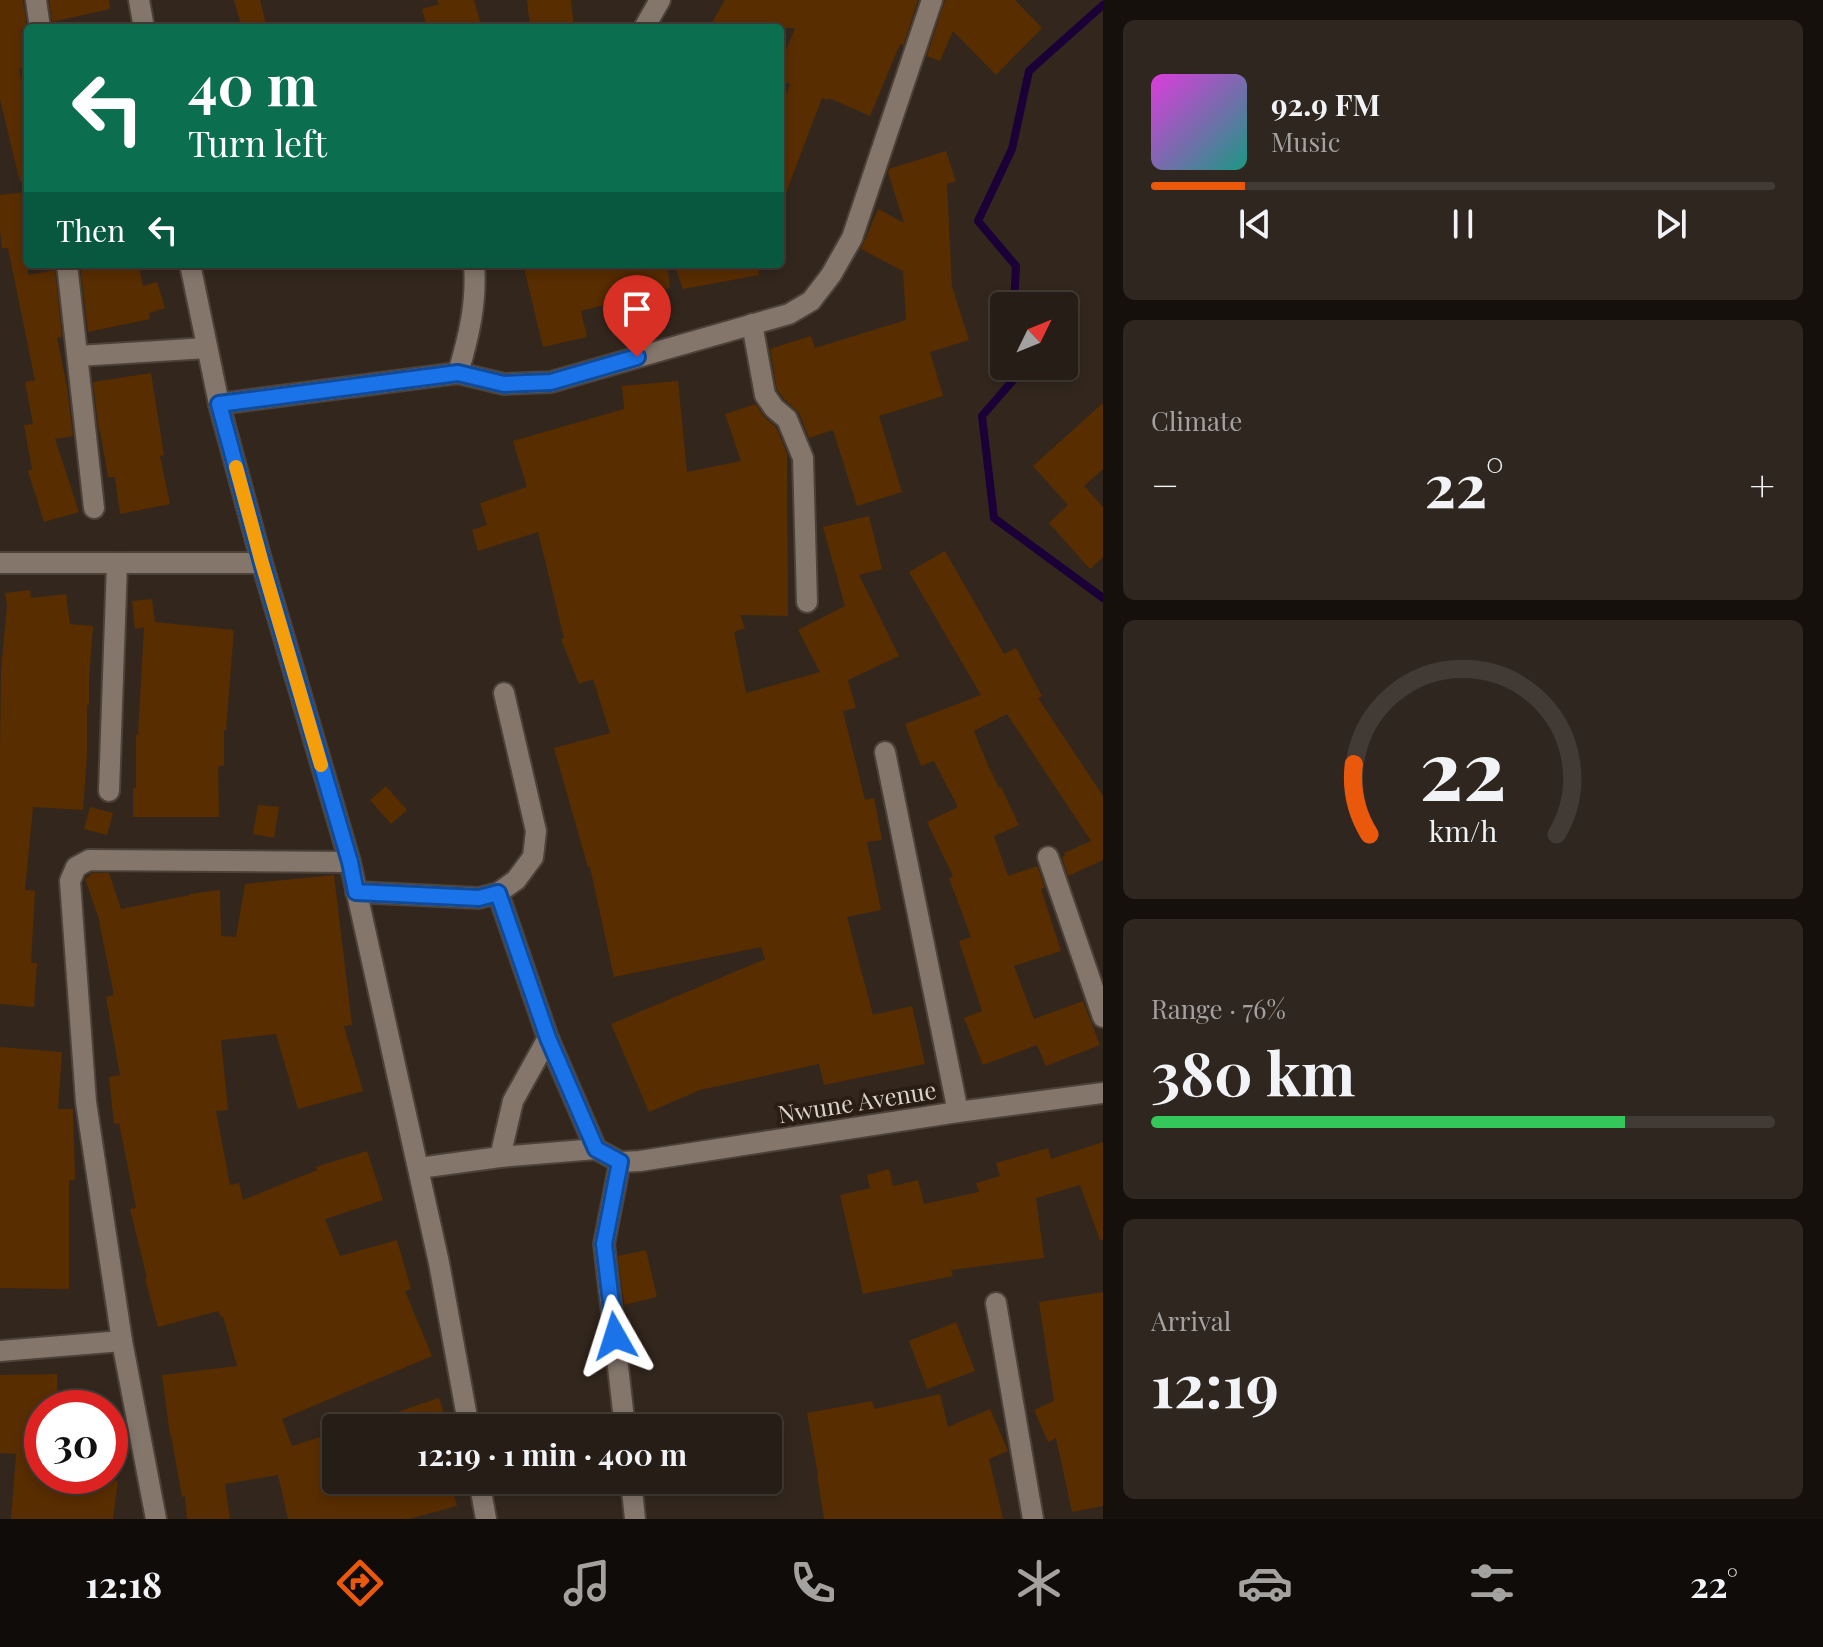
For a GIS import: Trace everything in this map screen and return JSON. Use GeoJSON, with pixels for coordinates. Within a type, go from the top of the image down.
{"type":"FeatureCollection","features":[{"type":"Feature","properties":{"kind":"street"},"geometry":{"type":"LineString","coordinates":[[36,0],[39,24]]}},
{"type":"Feature","properties":{"kind":"street"},"geometry":{"type":"LineString","coordinates":[[139,0],[143,24]]}},
{"type":"Feature","properties":{"kind":"street"},"geometry":{"type":"LineString","coordinates":[[646,24],[660,0]]}},
{"type":"Feature","properties":{"kind":"street"},"geometry":{"type":"LineString","coordinates":[[219,404],[458,373],[504,384],[551,382],[789,314],[811,301],[831,275],[852,238],[932,0]]}},
{"type":"Feature","properties":{"kind":"street"},"geometry":{"type":"LineString","coordinates":[[67,268],[94,508]]}},
{"type":"Feature","properties":{"kind":"street"},"geometry":{"type":"LineString","coordinates":[[191,268],[219,404],[350,862],[419,1168],[466,1414]]}},
{"type":"Feature","properties":{"kind":"street"},"geometry":{"type":"LineString","coordinates":[[458,373],[476,296],[474,268]]}},
{"type":"Feature","properties":{"kind":"street"},"geometry":{"type":"LineString","coordinates":[[752,324],[765,395],[787,419],[803,458],[807,602]]}},
{"type":"Feature","properties":{"kind":"street"},"geometry":{"type":"LineString","coordinates":[[78,356],[207,348]]}},
{"type":"Feature","properties":{"kind":"street"},"geometry":{"type":"LineString","coordinates":[[0,563],[262,563]]}},
{"type":"Feature","properties":{"kind":"street"},"geometry":{"type":"LineString","coordinates":[[109,791],[117,563]]}},
{"type":"Feature","properties":{"kind":"street"},"geometry":{"type":"LineString","coordinates":[[356,892],[479,898],[498,893],[516,880],[533,857],[536,831],[504,693]]}},
{"type":"Feature","properties":{"kind":"street"},"geometry":{"type":"LineString","coordinates":[[885,752],[958,1112]]}},
{"type":"Feature","properties":{"kind":"street"},"geometry":{"type":"LineString","coordinates":[[1048,857],[1103,1017]]}},
{"type":"Feature","properties":{"kind":"street"},"geometry":{"type":"LineString","coordinates":[[156,1519],[122,1341],[86,1102],[70,881],[76,867],[89,860],[350,862]]}},
{"type":"Feature","properties":{"kind":"street"},"geometry":{"type":"LineString","coordinates":[[498,893],[548,1038],[596,1149]]}},
{"type":"Feature","properties":{"kind":"street"},"geometry":{"type":"LineString","coordinates":[[500,1157],[513,1101],[548,1038]]}},
{"type":"Feature","properties":{"kind":"street","name":"Nwune Avenue"},"geometry":{"type":"LineString","coordinates":[[620,1162],[1103,1093]]}},
{"type":"Feature","properties":{"kind":"street"},"geometry":{"type":"LineString","coordinates":[[419,1168],[596,1149],[620,1162],[604,1244],[623,1414]]}},
{"type":"Feature","properties":{"kind":"street"},"geometry":{"type":"LineString","coordinates":[[996,1303],[1033,1519]]}},
{"type":"Feature","properties":{"kind":"street"},"geometry":{"type":"LineString","coordinates":[[0,1351],[122,1341]]}},
{"type":"Feature","properties":{"kind":"street"},"geometry":{"type":"LineString","coordinates":[[482,1494],[486,1519]]}},
{"type":"Feature","properties":{"kind":"street"},"geometry":{"type":"LineString","coordinates":[[632,1494],[635,1519]]}},
{"type":"Feature","properties":{"kind":"building"},"geometry":{"type":"Polygon","coordinates":[[[0,0],[23,0],[26,24],[21,29],[24,68],[19,69],[24,90],[24,182],[20,182],[0,99],[0,0]]]}},
{"type":"Feature","properties":{"kind":"building"},"geometry":{"type":"Polygon","coordinates":[[[49,0],[109,0],[110,9],[52,22],[49,0]]]}},
{"type":"Feature","properties":{"kind":"building"},"geometry":{"type":"Polygon","coordinates":[[[234,0],[260,0],[266,24],[241,24],[234,0]]]}},
{"type":"Feature","properties":{"kind":"building"},"geometry":{"type":"Polygon","coordinates":[[[437,0],[474,0],[481,24],[426,24],[422,9],[439,4],[437,0]]]}},
{"type":"Feature","properties":{"kind":"building"},"geometry":{"type":"Polygon","coordinates":[[[527,0],[571,0],[574,24],[530,24],[527,0]]]}},
{"type":"Feature","properties":{"kind":"building"},"geometry":{"type":"Polygon","coordinates":[[[725,0],[918,0],[903,46],[900,44],[870,116],[829,98],[822,98],[784,198],[784,99],[790,84],[784,82],[784,55],[795,28],[784,28],[784,24],[711,24],[725,0]]]}},
{"type":"Feature","properties":{"kind":"building"},"geometry":{"type":"Polygon","coordinates":[[[945,0],[1015,0],[1042,28],[996,75],[953,31],[940,61],[927,56],[945,0]]]}},
{"type":"Feature","properties":{"kind":"building"},"geometry":{"type":"Polygon","coordinates":[[[946,151],[956,181],[947,184],[952,286],[969,340],[930,352],[943,396],[879,416],[902,492],[857,506],[833,430],[809,438],[799,413],[777,390],[770,349],[811,336],[815,348],[906,320],[903,271],[861,249],[878,209],[904,223],[889,169],[946,151]]]}},
{"type":"Feature","properties":{"kind":"building"},"geometry":{"type":"Polygon","coordinates":[[[24,192],[24,268],[28,268],[28,275],[55,270],[62,337],[57,338],[73,436],[55,439],[79,512],[44,522],[28,471],[32,469],[24,425],[33,424],[25,382],[35,380],[8,248],[2,248],[0,195],[24,192]]]}},
{"type":"Feature","properties":{"kind":"building"},"geometry":{"type":"Polygon","coordinates":[[[80,268],[139,268],[143,286],[157,282],[165,308],[149,313],[150,319],[88,332],[80,268]]]}},
{"type":"Feature","properties":{"kind":"building"},"geometry":{"type":"Polygon","coordinates":[[[524,268],[668,268],[670,288],[581,311],[587,337],[543,347],[524,268]]]}},
{"type":"Feature","properties":{"kind":"building"},"geometry":{"type":"Polygon","coordinates":[[[675,268],[758,268],[759,275],[683,289],[675,268]]]}},
{"type":"Feature","properties":{"kind":"building"},"geometry":{"type":"Polygon","coordinates":[[[151,373],[164,455],[160,456],[170,504],[120,514],[115,477],[108,477],[93,382],[151,373]]]}},
{"type":"Feature","properties":{"kind":"building"},"geometry":{"type":"Polygon","coordinates":[[[678,381],[687,472],[741,461],[725,414],[756,404],[776,427],[787,453],[788,616],[740,615],[745,628],[734,632],[746,693],[820,672],[798,630],[845,606],[823,527],[869,516],[882,569],[859,575],[899,656],[848,680],[856,708],[843,711],[865,800],[874,798],[882,840],[867,842],[881,910],[847,917],[873,1015],[912,1006],[925,1064],[824,1085],[819,1064],[700,1090],[649,1112],[611,1024],[765,959],[761,947],[614,977],[590,867],[554,748],[610,733],[593,679],[579,684],[561,639],[564,638],[538,532],[478,551],[472,530],[487,525],[480,503],[527,487],[513,441],[624,409],[622,386],[678,381]]]}},
{"type":"Feature","properties":{"kind":"building"},"geometry":{"type":"Polygon","coordinates":[[[1103,403],[1103,469],[1084,486],[1103,507],[1103,557],[1090,569],[1049,523],[1068,505],[1033,466],[1103,403]]]}},
{"type":"Feature","properties":{"kind":"building"},"geometry":{"type":"Polygon","coordinates":[[[945,551],[1004,654],[1016,648],[1042,696],[1038,698],[1103,796],[1103,860],[1068,876],[1062,857],[1064,853],[1091,841],[1007,714],[974,731],[1019,825],[994,836],[1008,876],[1037,866],[1045,887],[1041,889],[1061,951],[1014,966],[1034,1019],[1083,1001],[1100,1045],[1046,1066],[1037,1045],[983,1065],[964,1018],[982,1011],[959,941],[971,937],[949,878],[953,876],[927,822],[958,807],[934,761],[921,766],[905,724],[981,695],[909,572],[945,551]]]}},
{"type":"Feature","properties":{"kind":"building"},"geometry":{"type":"Polygon","coordinates":[[[30,590],[31,598],[66,594],[70,624],[93,626],[83,810],[33,807],[25,890],[35,891],[31,963],[37,963],[34,1007],[0,1004],[0,748],[5,593],[30,590]]]}},
{"type":"Feature","properties":{"kind":"building"},"geometry":{"type":"Polygon","coordinates":[[[152,599],[155,622],[234,630],[224,730],[224,766],[218,766],[219,817],[133,817],[144,627],[135,629],[132,601],[152,599]]]}},
{"type":"Feature","properties":{"kind":"building"},"geometry":{"type":"Polygon","coordinates":[[[386,786],[407,810],[391,824],[370,800],[386,786]]]}},
{"type":"Feature","properties":{"kind":"building"},"geometry":{"type":"Polygon","coordinates":[[[258,805],[279,807],[274,838],[253,834],[258,805]]]}},
{"type":"Feature","properties":{"kind":"building"},"geometry":{"type":"Polygon","coordinates":[[[90,807],[113,813],[107,835],[84,829],[90,807]]]}},
{"type":"Feature","properties":{"kind":"building"},"geometry":{"type":"Polygon","coordinates":[[[92,873],[109,873],[121,909],[220,890],[221,936],[236,937],[245,884],[334,875],[352,1025],[344,1026],[363,1091],[298,1109],[276,1034],[221,1040],[228,1110],[216,1111],[230,1185],[239,1183],[243,1200],[317,1170],[316,1167],[367,1151],[383,1200],[325,1219],[340,1256],[397,1240],[411,1289],[405,1291],[432,1356],[282,1419],[292,1446],[322,1436],[322,1494],[454,1494],[457,1506],[409,1519],[288,1519],[278,1475],[225,1484],[230,1519],[187,1519],[162,1375],[237,1366],[223,1316],[218,1311],[158,1327],[130,1209],[136,1208],[119,1123],[114,1124],[109,1077],[120,1075],[106,997],[114,995],[98,916],[85,879],[92,873]]]}},
{"type":"Feature","properties":{"kind":"building"},"geometry":{"type":"Polygon","coordinates":[[[0,1047],[62,1052],[58,1109],[73,1109],[75,1180],[69,1180],[69,1289],[0,1288],[0,1047]]]}},
{"type":"Feature","properties":{"kind":"building"},"geometry":{"type":"Polygon","coordinates":[[[1103,1142],[1103,1240],[1100,1240],[1080,1185],[1036,1198],[1044,1258],[951,1270],[953,1276],[863,1294],[840,1195],[870,1188],[867,1175],[889,1169],[893,1186],[918,1180],[924,1204],[979,1192],[976,1183],[1000,1176],[996,1163],[1048,1148],[1051,1159],[1103,1142]]]}},
{"type":"Feature","properties":{"kind":"building"},"geometry":{"type":"Polygon","coordinates":[[[646,1250],[657,1297],[624,1305],[618,1256],[646,1250]]]}},
{"type":"Feature","properties":{"kind":"building"},"geometry":{"type":"Polygon","coordinates":[[[1103,1292],[1103,1506],[1072,1512],[1056,1438],[1048,1442],[1034,1410],[1054,1401],[1039,1302],[1103,1292]]]}},
{"type":"Feature","properties":{"kind":"building"},"geometry":{"type":"Polygon","coordinates":[[[956,1322],[975,1371],[927,1389],[909,1341],[956,1322]]]}},
{"type":"Feature","properties":{"kind":"building"},"geometry":{"type":"Polygon","coordinates":[[[57,1374],[57,1390],[24,1390],[24,1494],[116,1494],[113,1519],[11,1519],[16,1454],[0,1453],[0,1375],[57,1374]]]}},
{"type":"Feature","properties":{"kind":"building"},"geometry":{"type":"Polygon","coordinates":[[[940,1394],[948,1427],[990,1409],[1008,1451],[989,1459],[1003,1519],[824,1519],[807,1413],[872,1401],[875,1409],[940,1394]]]}},
{"type":"Feature","properties":{"kind":"building"},"geometry":{"type":"Polygon","coordinates":[[[439,1398],[444,1414],[391,1414],[439,1398]]]}},
{"type":"Feature","properties":{"kind":"waterway"},"geometry":{"type":"LineString","coordinates":[[1015,292],[1016,266],[978,221],[1012,149],[1029,71],[1103,5]]}},
{"type":"Feature","properties":{"kind":"waterway"},"geometry":{"type":"LineString","coordinates":[[1013,380],[982,416],[994,518],[1103,598]]}},
{"type":"Feature","properties":{"kind":"slow traffic"},"geometry":{"type":"LineString","coordinates":[[236,467],[321,765]]}},
{"type":"Feature","properties":{"kind":"route"},"geometry":{"type":"LineString","coordinates":[[615,1336],[604,1244],[620,1162],[596,1149],[548,1038],[498,893],[479,898],[356,892],[219,404],[458,373],[504,384],[551,382],[637,357]]}}]}
